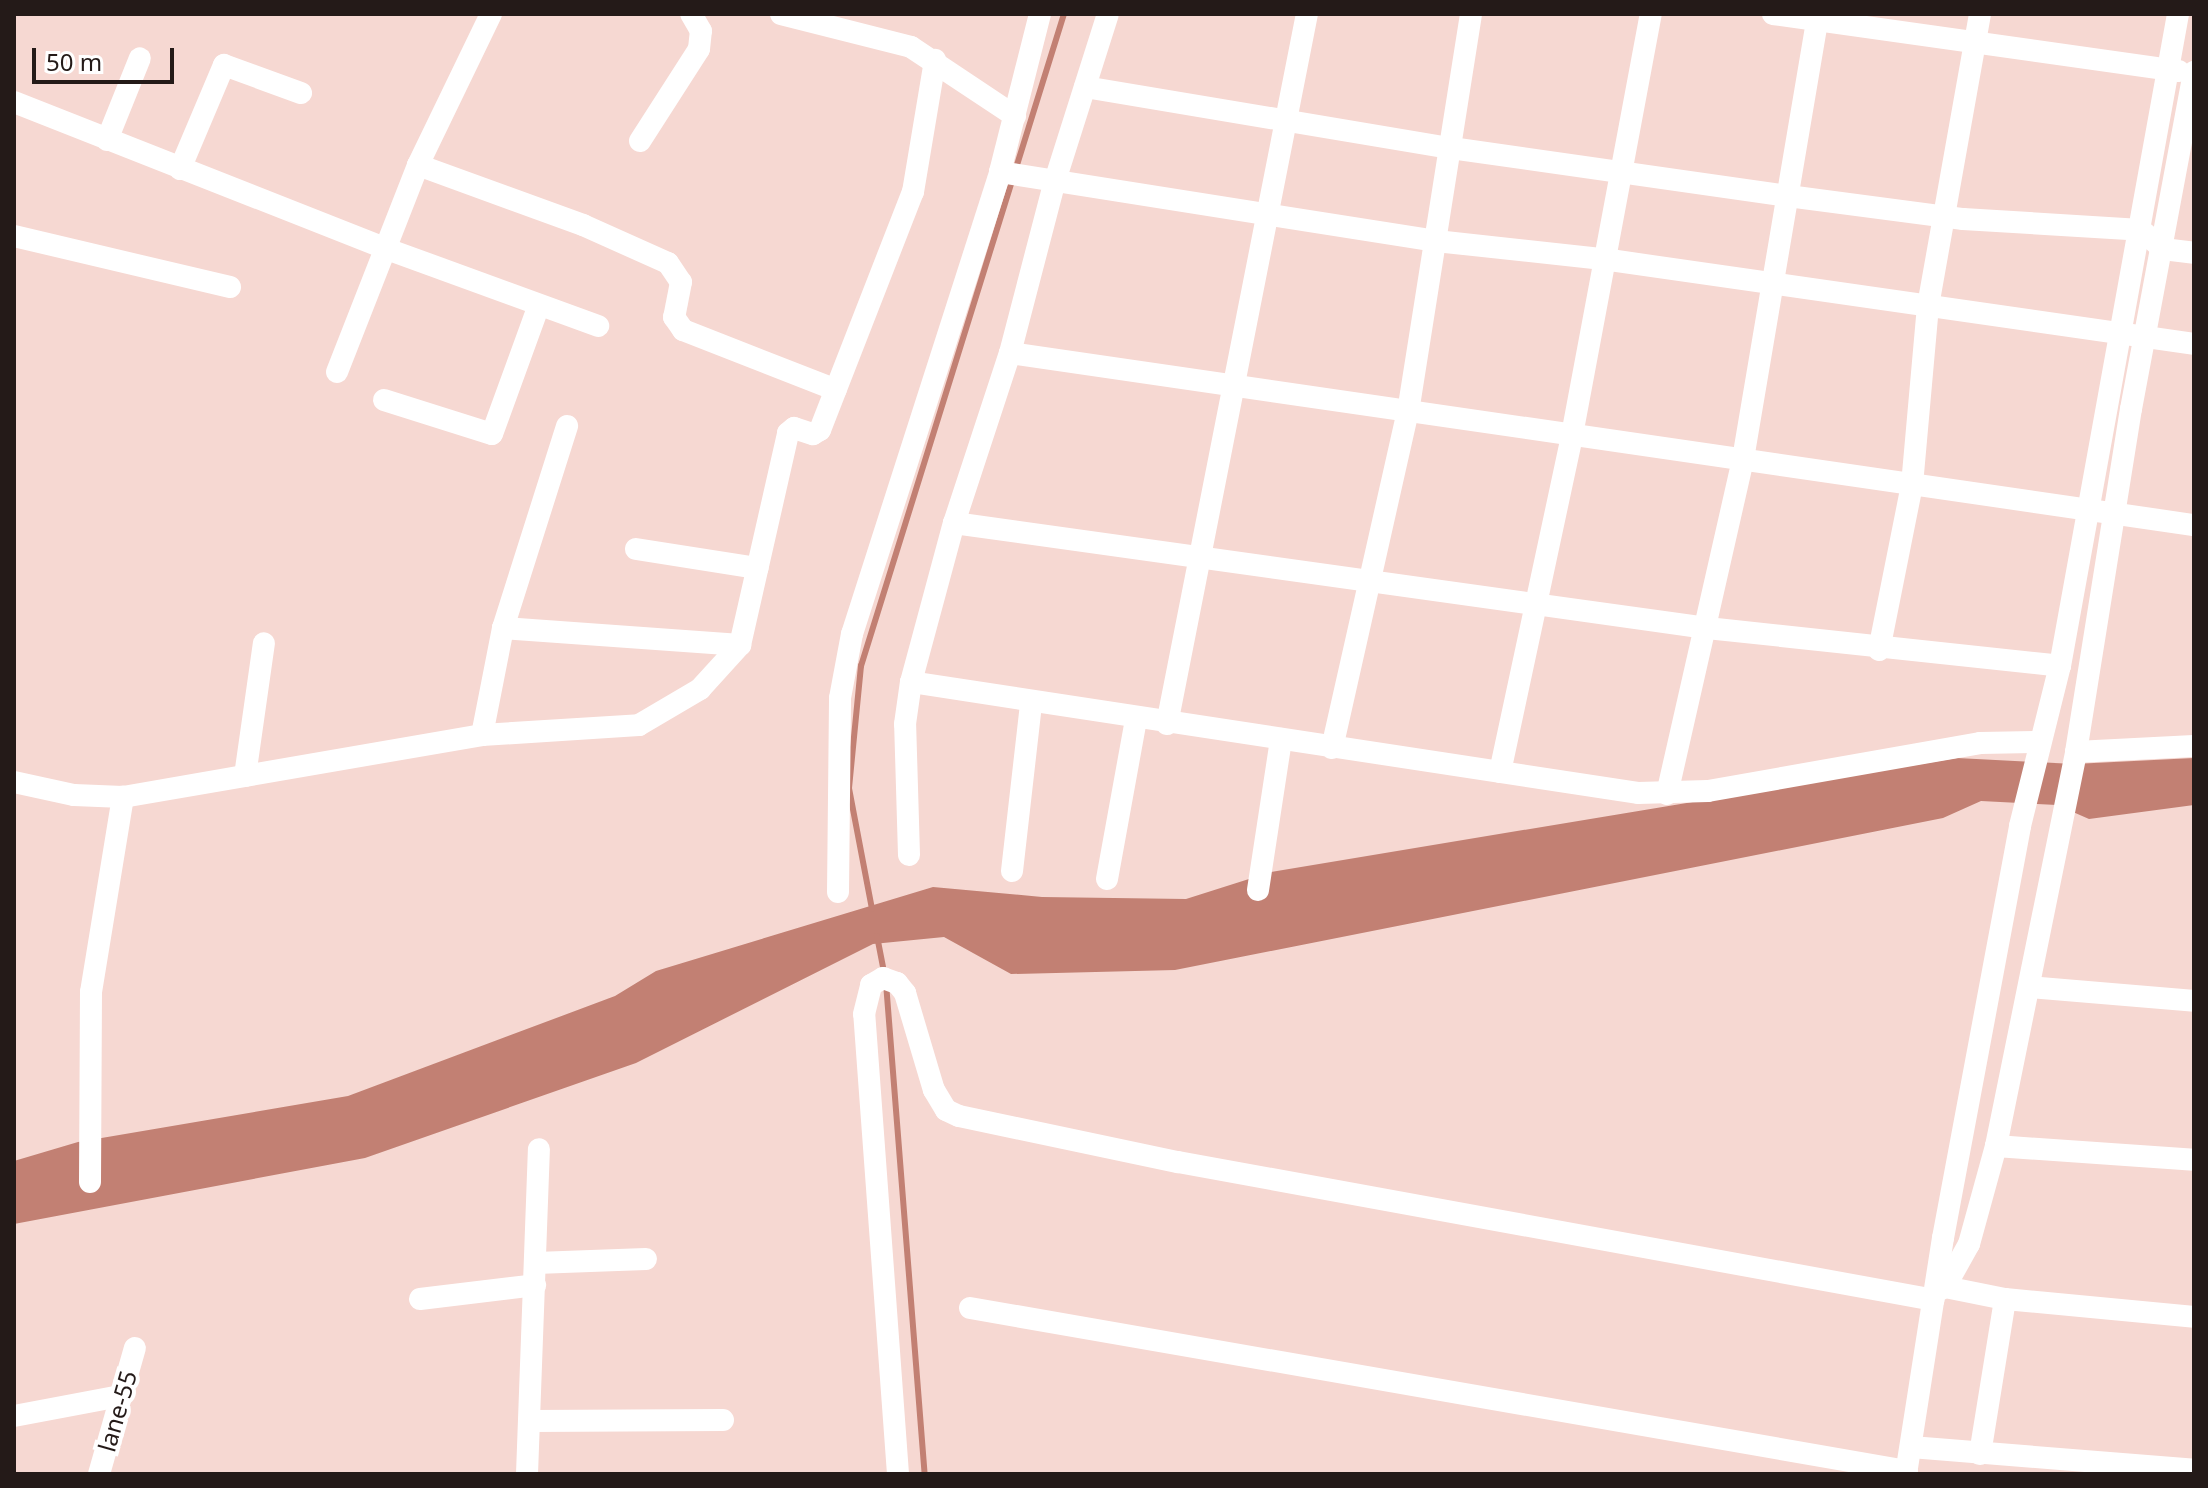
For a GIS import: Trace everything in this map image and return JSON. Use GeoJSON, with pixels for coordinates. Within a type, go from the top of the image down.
{"type":"FeatureCollection","features":[{"type":"Feature","properties":{"kind":"street"},"geometry":{"type":"LineString","coordinates":[[337,372],[418,165],[491,14]]}},
{"type":"Feature","properties":{"kind":"street"},"geometry":{"type":"LineString","coordinates":[[640,141],[699,49],[701,31],[691,14]]}},
{"type":"Feature","properties":{"kind":"street"},"geometry":{"type":"LineString","coordinates":[[838,892],[840,698],[852,634],[1004,173],[1040,14]]}},
{"type":"Feature","properties":{"kind":"street"},"geometry":{"type":"LineString","coordinates":[[909,855],[905,724],[911,682],[954,523],[1010,353],[1044,182],[1085,87],[1108,14]]}},
{"type":"Feature","properties":{"kind":"street"},"geometry":{"type":"LineString","coordinates":[[1167,724],[1237,386],[1307,14]]}},
{"type":"Feature","properties":{"kind":"street"},"geometry":{"type":"LineString","coordinates":[[1332,748],[1408,412],[1471,14]]}},
{"type":"Feature","properties":{"kind":"street"},"geometry":{"type":"LineString","coordinates":[[1500,772],[1572,435],[1651,14]]}},
{"type":"Feature","properties":{"kind":"street"},"geometry":{"type":"LineString","coordinates":[[1773,14],[2167,67],[2194,75],[2113,514],[2076,752],[2056,830],[2029,987],[1996,1146],[1969,1244],[1938,1293]]}},
{"type":"Feature","properties":{"kind":"street"},"geometry":{"type":"LineString","coordinates":[[1879,650],[1912,485],[1928,306],[1980,14]]}},
{"type":"Feature","properties":{"kind":"street"},"geometry":{"type":"LineString","coordinates":[[970,1308],[1906,1473],[2020,826],[2037,748],[2060,666],[2178,14]]}},
{"type":"Feature","properties":{"kind":"street"},"geometry":{"type":"LineString","coordinates":[[784,15],[889,40],[935,60],[1015,116]]}},
{"type":"Feature","properties":{"kind":"street"},"geometry":{"type":"LineString","coordinates":[[1667,794],[1743,459],[1818,18]]}},
{"type":"Feature","properties":{"kind":"street"},"geometry":{"type":"LineString","coordinates":[[107,140],[140,58]]}},
{"type":"Feature","properties":{"kind":"street"},"geometry":{"type":"LineString","coordinates":[[14,782],[74,795],[123,797],[482,735],[639,725],[700,689],[740,645],[788,433],[794,428],[817,434],[913,192],[935,60]]}},
{"type":"Feature","properties":{"kind":"street"},"geometry":{"type":"LineString","coordinates":[[180,169],[224,65],[301,93]]}},
{"type":"Feature","properties":{"kind":"street"},"geometry":{"type":"LineString","coordinates":[[1085,87],[1451,148],[1788,196],[1943,216],[2141,230],[2163,249],[2194,253]]}},
{"type":"Feature","properties":{"kind":"street"},"geometry":{"type":"LineString","coordinates":[[14,102],[384,248],[598,326]]}},
{"type":"Feature","properties":{"kind":"street"},"geometry":{"type":"LineString","coordinates":[[418,165],[583,225],[668,263],[681,282],[674,317],[683,330],[836,390]]}},
{"type":"Feature","properties":{"kind":"street"},"geometry":{"type":"LineString","coordinates":[[1004,173],[1044,182],[1268,213],[1436,241],[1603,259],[1773,286],[2120,335],[2147,335],[2194,344]]}},
{"type":"Feature","properties":{"kind":"street"},"geometry":{"type":"LineString","coordinates":[[16,242],[230,287]]}},
{"type":"Feature","properties":{"kind":"street"},"geometry":{"type":"LineString","coordinates":[[384,400],[492,434],[539,305]]}},
{"type":"Feature","properties":{"kind":"street"},"geometry":{"type":"LineString","coordinates":[[1010,353],[2194,525]]}},
{"type":"Feature","properties":{"kind":"street"},"geometry":{"type":"LineString","coordinates":[[482,735],[503,628],[567,426]]}},
{"type":"Feature","properties":{"kind":"street"},"geometry":{"type":"LineString","coordinates":[[954,523],[1536,601],[1707,628],[1879,650],[2060,666]]}},
{"type":"Feature","properties":{"kind":"street"},"geometry":{"type":"LineString","coordinates":[[636,549],[758,568]]}},
{"type":"Feature","properties":{"kind":"street"},"geometry":{"type":"LineString","coordinates":[[503,628],[740,645]]}},
{"type":"Feature","properties":{"kind":"street"},"geometry":{"type":"LineString","coordinates":[[245,776],[264,643]]}},
{"type":"Feature","properties":{"kind":"street"},"geometry":{"type":"LineString","coordinates":[[911,682],[1031,705],[1667,794],[1817,774],[1980,743],[2037,748]]}},
{"type":"Feature","properties":{"kind":"street"},"geometry":{"type":"LineString","coordinates":[[1012,871],[1031,705]]}},
{"type":"Feature","properties":{"kind":"street"},"geometry":{"type":"LineString","coordinates":[[1107,879],[1136,720]]}},
{"type":"Feature","properties":{"kind":"street"},"geometry":{"type":"LineString","coordinates":[[1258,890],[1281,739]]}},
{"type":"Feature","properties":{"kind":"street"},"geometry":{"type":"LineString","coordinates":[[2076,752],[2194,746]]}},
{"type":"Feature","properties":{"kind":"street"},"geometry":{"type":"LineString","coordinates":[[90,1182],[88,1028],[100,913],[123,797]]}},
{"type":"Feature","properties":{"kind":"street"},"geometry":{"type":"LineString","coordinates":[[898,1474],[864,1014],[871,985],[888,979],[914,1015],[939,1100],[959,1116],[1178,1162],[1938,1293],[2194,1317]]}},
{"type":"Feature","properties":{"kind":"street"},"geometry":{"type":"LineString","coordinates":[[2029,987],[2194,1001]]}},
{"type":"Feature","properties":{"kind":"street"},"geometry":{"type":"LineString","coordinates":[[1996,1146],[2194,1160]]}},
{"type":"Feature","properties":{"kind":"street"},"geometry":{"type":"LineString","coordinates":[[527,1474],[539,1149]]}},
{"type":"Feature","properties":{"kind":"street"},"geometry":{"type":"LineString","coordinates":[[536,1263],[646,1259]]}},
{"type":"Feature","properties":{"kind":"street"},"geometry":{"type":"LineString","coordinates":[[420,1299],[535,1285]]}},
{"type":"Feature","properties":{"kind":"street"},"geometry":{"type":"LineString","coordinates":[[1980,1454],[2005,1299]]}},
{"type":"Feature","properties":{"kind":"street","name":"lane-55"},"geometry":{"type":"LineString","coordinates":[[99,1474],[135,1348]]}},
{"type":"Feature","properties":{"kind":"street"},"geometry":{"type":"LineString","coordinates":[[14,1416],[120,1396]]}},
{"type":"Feature","properties":{"kind":"street"},"geometry":{"type":"LineString","coordinates":[[531,1421],[723,1420]]}},
{"type":"Feature","properties":{"kind":"street"},"geometry":{"type":"LineString","coordinates":[[1911,1447],[2194,1470]]}},
{"type":"Feature","properties":{"kind":"shaded area"},"geometry":{"type":"Polygon","coordinates":[[[1957,758],[2074,764],[2194,758],[2194,805],[2089,819],[2057,805],[1981,801],[1943,818],[1175,970],[1011,974],[944,937],[873,944],[636,1063],[365,1158],[14,1224],[14,1161],[78,1142],[348,1096],[615,996],[656,971],[933,887],[1042,897],[1186,899],[1271,872],[1957,758]]]}},
{"type":"Feature","properties":{"kind":"waterway"},"geometry":{"type":"LineString","coordinates":[[872,909],[849,788],[861,666],[1064,14]]}},
{"type":"Feature","properties":{"kind":"waterway"},"geometry":{"type":"LineString","coordinates":[[877,936],[884,972]]}},
{"type":"Feature","properties":{"kind":"waterway"},"geometry":{"type":"LineString","coordinates":[[886,983],[925,1474]]}}]}
